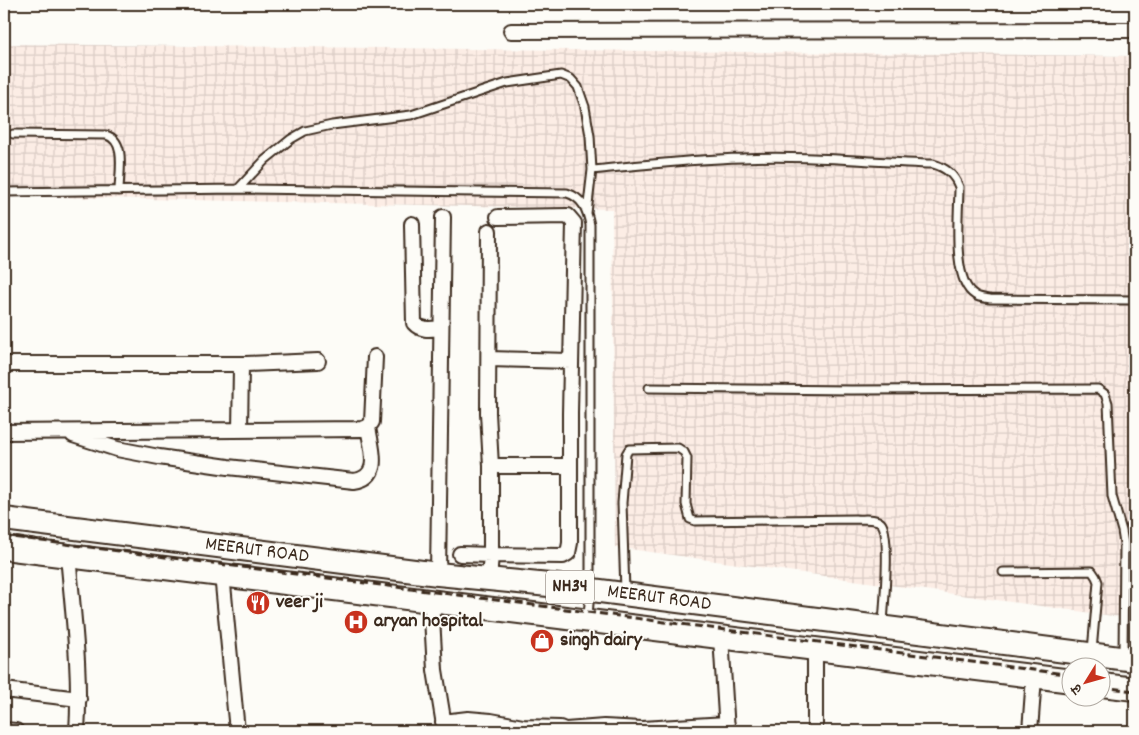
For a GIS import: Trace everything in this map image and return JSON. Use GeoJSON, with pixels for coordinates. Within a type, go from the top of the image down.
{"type":"FeatureCollection","features":[{"type":"Feature","properties":{"kind":"highway","name":"MEERUT ROAD"},"geometry":{"type":"LineString","coordinates":[[4,519],[438,574],[625,594],[1129,659]]}},
{"type":"Feature","properties":{"kind":"highway","name":"MEERUT ROAD"},"geometry":{"type":"LineString","coordinates":[[4,548],[1062,680]]}},
{"type":"Feature","properties":{"kind":"highway"},"geometry":{"type":"LineString","coordinates":[[1112,686],[1135,689]]}},
{"type":"Feature","properties":{"kind":"street"},"geometry":{"type":"LineString","coordinates":[[510,31],[1135,30]]}},
{"type":"Feature","properties":{"kind":"street"},"geometry":{"type":"LineString","coordinates":[[460,554],[554,557],[568,553],[570,543],[574,228],[572,219],[568,216],[498,217]]}},
{"type":"Feature","properties":{"kind":"street"},"geometry":{"type":"LineString","coordinates":[[438,574],[443,217]]}},
{"type":"Feature","properties":{"kind":"street"},"geometry":{"type":"LineString","coordinates":[[412,224],[414,323],[417,327],[424,329],[441,328]]}},
{"type":"Feature","properties":{"kind":"street"},"geometry":{"type":"LineString","coordinates":[[489,231],[488,413],[491,555],[489,579]]}},
{"type":"Feature","properties":{"kind":"street"},"geometry":{"type":"LineString","coordinates":[[4,432],[362,429],[368,427],[372,422],[375,357]]}},
{"type":"Feature","properties":{"kind":"street"},"geometry":{"type":"LineString","coordinates":[[489,359],[571,361]]}},
{"type":"Feature","properties":{"kind":"street"},"geometry":{"type":"LineString","coordinates":[[4,364],[246,364],[318,361]]}},
{"type":"Feature","properties":{"kind":"street"},"geometry":{"type":"LineString","coordinates":[[240,430],[240,373],[241,367],[246,364]]}},
{"type":"Feature","properties":{"kind":"street"},"geometry":{"type":"LineString","coordinates":[[61,432],[117,449],[159,457],[354,481],[363,480],[370,476],[373,468],[368,427]]}},
{"type":"Feature","properties":{"kind":"street"},"geometry":{"type":"LineString","coordinates":[[490,466],[570,466]]}},
{"type":"Feature","properties":{"kind":"street"},"geometry":{"type":"LineString","coordinates":[[68,555],[79,699],[78,731]]}},
{"type":"Feature","properties":{"kind":"street"},"geometry":{"type":"LineString","coordinates":[[222,574],[237,731]]}},
{"type":"Feature","properties":{"kind":"street"},"geometry":{"type":"LineString","coordinates":[[431,600],[435,670],[444,726],[468,720],[560,728],[566,731],[604,727],[642,729],[727,728],[721,637]]}},
{"type":"Feature","properties":{"kind":"street"},"geometry":{"type":"LineString","coordinates":[[814,731],[816,649]]}},
{"type":"Feature","properties":{"kind":"street"},"geometry":{"type":"LineString","coordinates":[[1030,731],[1034,677]]}},
{"type":"Feature","properties":{"kind":"street"},"geometry":{"type":"LineString","coordinates":[[4,690],[79,699]]}},
{"type":"Feature","properties":{"kind":"street"},"geometry":{"type":"LineString","coordinates":[[4,730],[16,731]]}},
{"type":"Feature","properties":{"kind":"lane"},"geometry":{"type":"LineString","coordinates":[[238,189],[265,160],[304,131],[332,125],[411,115],[507,83],[561,75],[571,79],[578,87],[586,107],[592,170],[588,214],[590,225],[590,590],[588,620]]}},
{"type":"Feature","properties":{"kind":"lane"},"geometry":{"type":"LineString","coordinates":[[13,134],[106,135],[113,137],[118,143],[120,153],[119,190]]}},
{"type":"Feature","properties":{"kind":"lane"},"geometry":{"type":"LineString","coordinates":[[592,170],[667,162],[744,158],[805,158],[933,164],[950,172],[959,187],[958,263],[967,288],[974,294],[980,298],[990,299],[1135,300]]}},
{"type":"Feature","properties":{"kind":"lane"},"geometry":{"type":"LineString","coordinates":[[4,192],[238,189],[566,194],[575,196],[581,201],[588,214]]}},
{"type":"Feature","properties":{"kind":"lane"},"geometry":{"type":"LineString","coordinates":[[649,388],[851,390],[1098,389],[1104,394],[1108,402],[1112,496],[1124,544],[1129,659]]}},
{"type":"Feature","properties":{"kind":"lane"},"geometry":{"type":"LineString","coordinates":[[625,594],[622,503],[626,454],[629,449],[678,448],[684,452],[687,458],[686,504],[690,519],[695,522],[855,519],[876,520],[880,522],[884,527],[886,549],[883,627]]}},
{"type":"Feature","properties":{"kind":"lane"},"geometry":{"type":"LineString","coordinates":[[1002,572],[1092,571],[1098,582],[1092,654]]}},
{"type":"Feature","properties":{"kind":"shaded area"},"geometry":{"type":"Polygon","coordinates":[[[4,44],[1135,56],[1135,619],[615,547],[612,209],[4,196],[4,44]]]}},
{"type":"Feature","properties":{"kind":"railway"},"geometry":{"type":"LineString","coordinates":[[4,536],[1062,674]]}},
{"type":"Feature","properties":{"kind":"railway"},"geometry":{"type":"LineString","coordinates":[[1112,688],[1135,691]]}},
{"type":"Feature","properties":{"kind":"place","name":"veer ji"},"geometry":{"type":"Point","coordinates":[258,603]}},
{"type":"Feature","properties":{"kind":"place","name":"aryan hospital"},"geometry":{"type":"Point","coordinates":[356,622]}},
{"type":"Feature","properties":{"kind":"place","name":"singh dairy"},"geometry":{"type":"Point","coordinates":[542,641]}}]}
